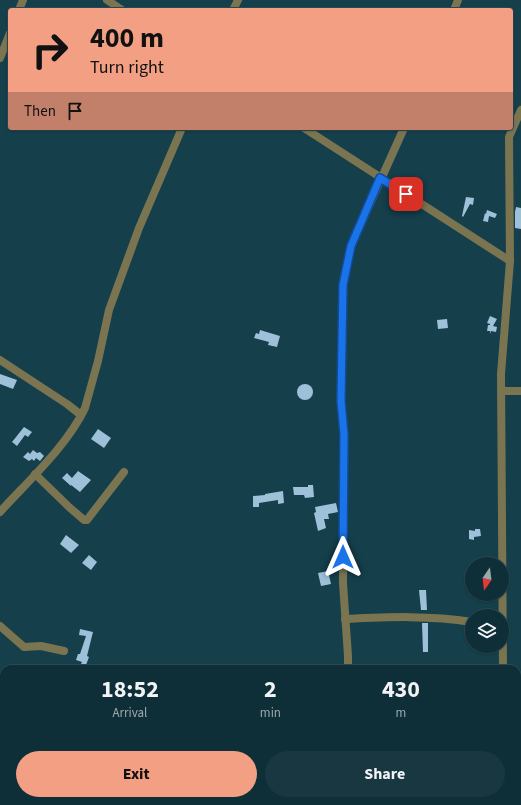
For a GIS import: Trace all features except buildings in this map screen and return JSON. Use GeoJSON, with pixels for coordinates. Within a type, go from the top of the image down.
{"type":"FeatureCollection","features":[{"type":"Feature","properties":{"kind":"street"},"geometry":{"type":"LineString","coordinates":[[107,0],[119,8]]}},
{"type":"Feature","properties":{"kind":"street"},"geometry":{"type":"LineString","coordinates":[[0,58],[8,38]]}},
{"type":"Feature","properties":{"kind":"street"},"geometry":{"type":"LineString","coordinates":[[513,128],[520,112]]}},
{"type":"Feature","properties":{"kind":"street"},"geometry":{"type":"LineString","coordinates":[[0,512],[57,450],[81,415],[87,401],[98,361],[109,310],[139,228],[181,130]]}},
{"type":"Feature","properties":{"kind":"street"},"geometry":{"type":"LineString","coordinates":[[307,130],[510,261]]}},
{"type":"Feature","properties":{"kind":"street"},"geometry":{"type":"LineString","coordinates":[[348,665],[343,583],[344,434],[341,401],[343,285],[351,246],[380,178],[403,130]]}},
{"type":"Feature","properties":{"kind":"street"},"geometry":{"type":"LineString","coordinates":[[503,609],[501,374],[510,261],[509,137],[512,130]]}},
{"type":"Feature","properties":{"kind":"street"},"geometry":{"type":"LineString","coordinates":[[0,360],[67,404],[81,415]]}},
{"type":"Feature","properties":{"kind":"street"},"geometry":{"type":"LineString","coordinates":[[501,391],[521,391]]}},
{"type":"Feature","properties":{"kind":"street"},"geometry":{"type":"LineString","coordinates":[[35,474],[63,502],[84,520],[87,520],[124,472]]}},
{"type":"Feature","properties":{"kind":"street"},"geometry":{"type":"LineString","coordinates":[[345,619],[420,616],[465,621]]}},
{"type":"Feature","properties":{"kind":"street"},"geometry":{"type":"LineString","coordinates":[[0,626],[24,647],[41,646],[64,651]]}},
{"type":"Feature","properties":{"kind":"street"},"geometry":{"type":"LineString","coordinates":[[503,653],[503,665]]}},
{"type":"Feature","properties":{"kind":"route"},"geometry":{"type":"LineString","coordinates":[[343,557],[344,434],[341,401],[341,317],[345,273],[351,246],[380,178],[406,194]]}}]}
